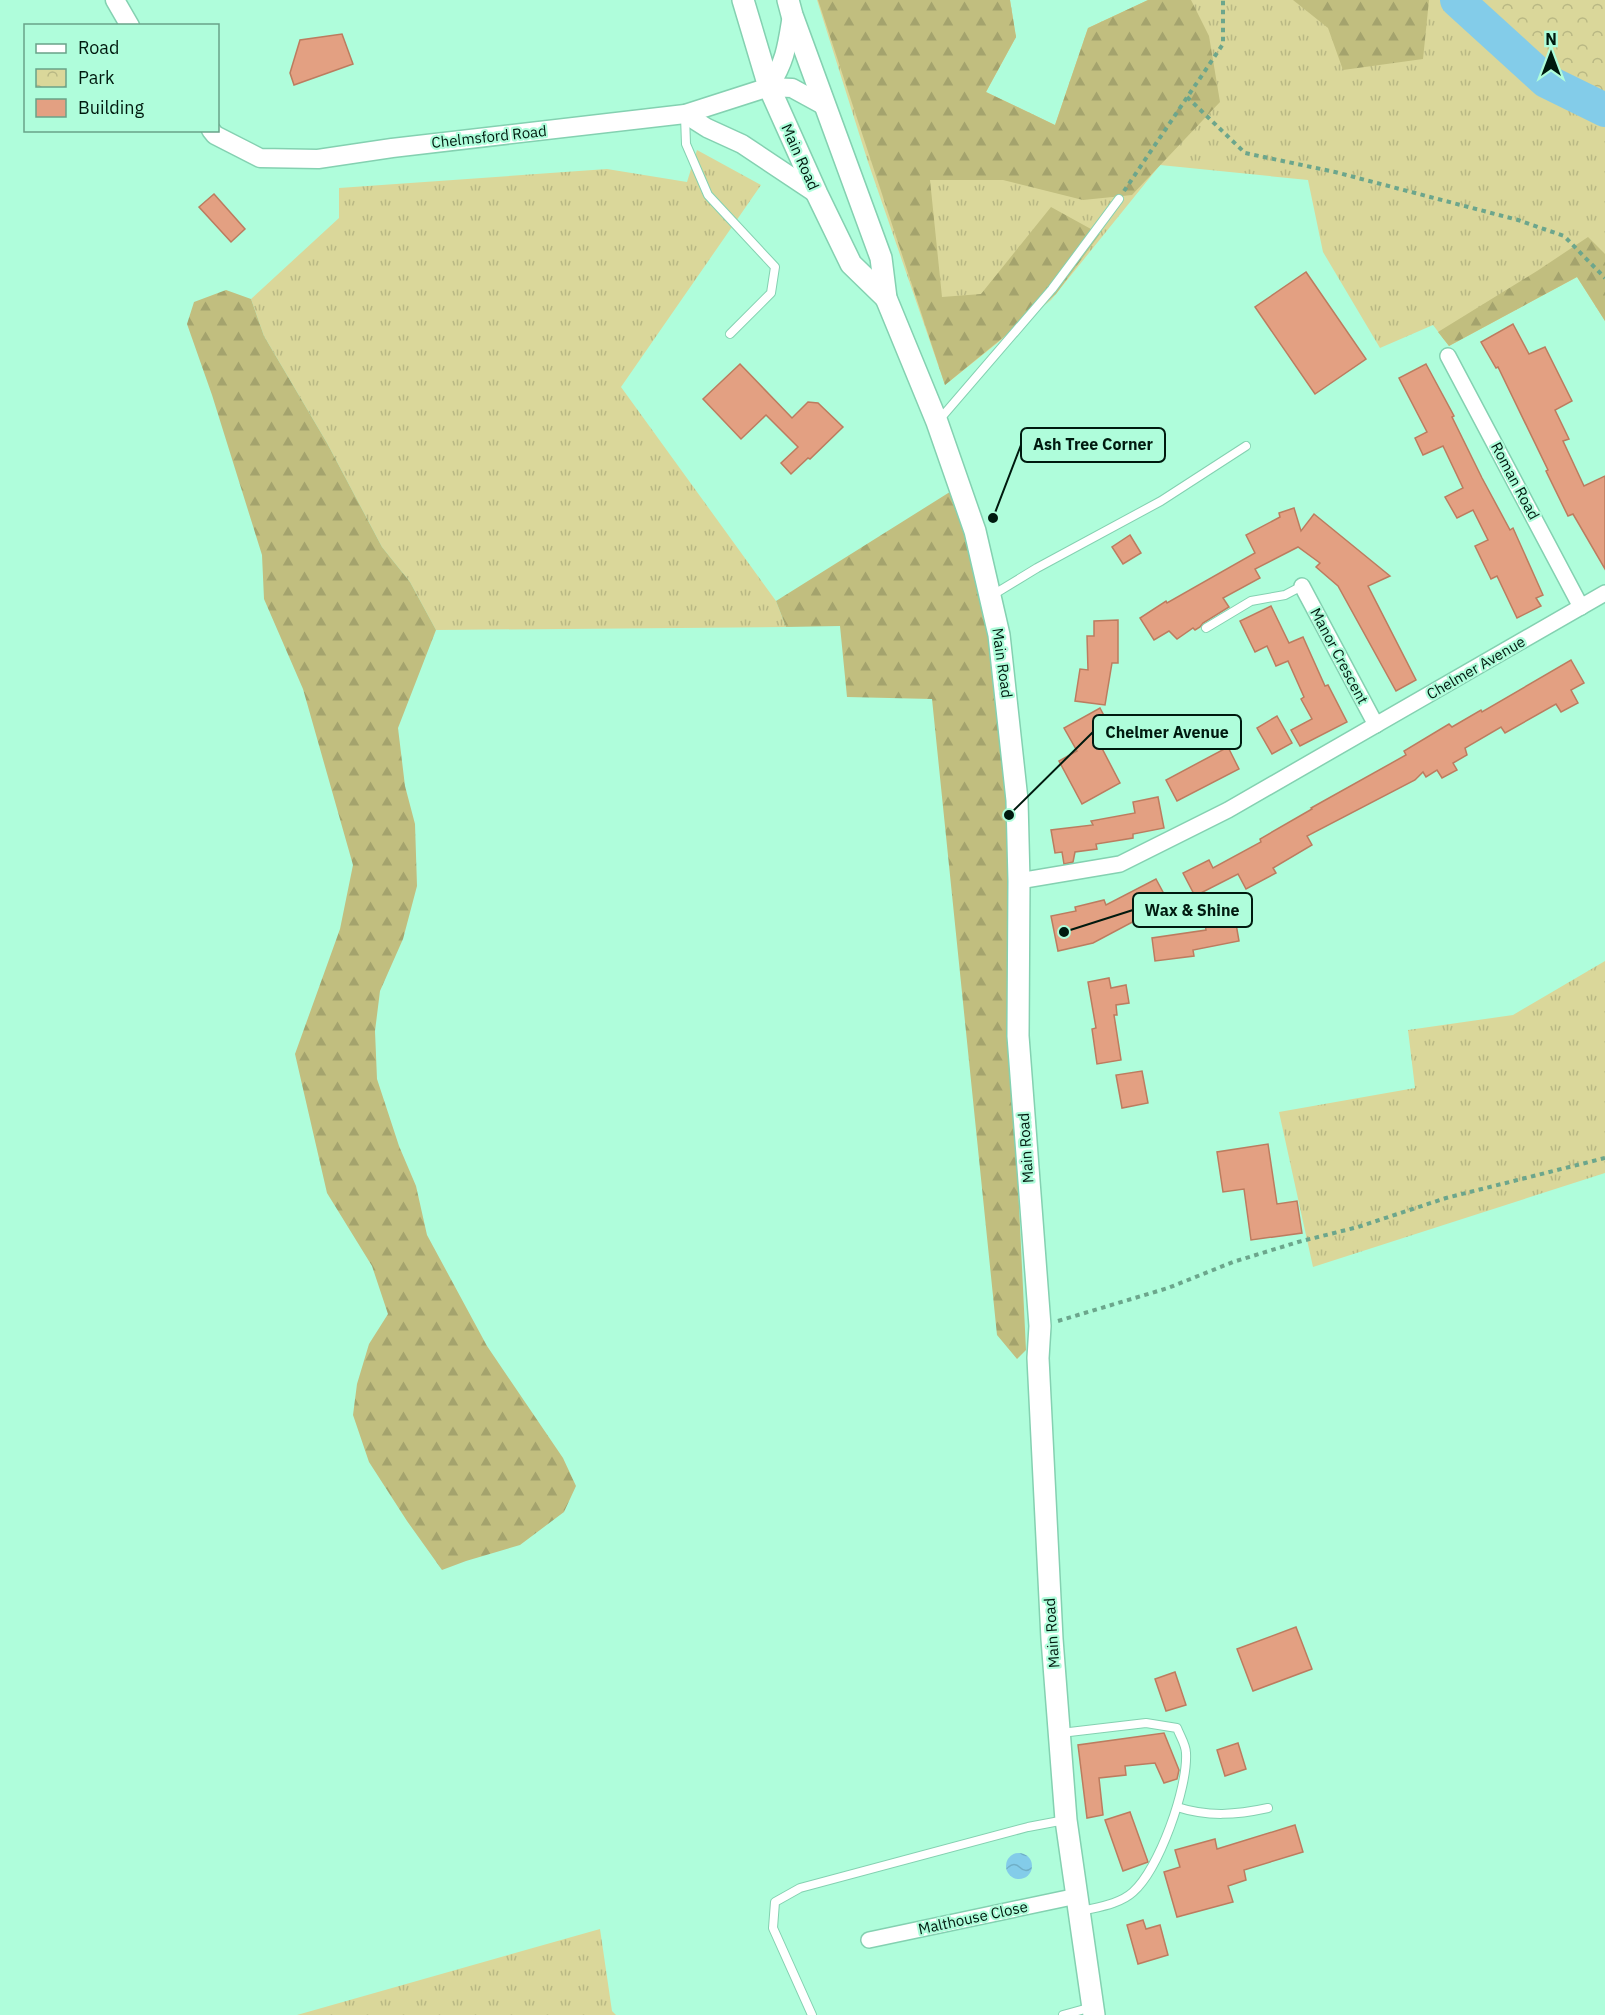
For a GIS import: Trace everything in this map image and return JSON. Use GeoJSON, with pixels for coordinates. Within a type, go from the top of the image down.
{"type":"FeatureCollection","features":[{"type":"Feature","properties":{"kind":"main road","name":"Main Road"},"geometry":{"type":"LineString","coordinates":[[744,1],[769,87],[817,194],[851,264],[886,298]]}},
{"type":"Feature","properties":{"kind":"main road","name":"Main Road"},"geometry":{"type":"LineString","coordinates":[[790,7],[881,258],[886,298],[937,422],[975,531],[999,635],[1017,800],[1018,1036],[1040,1326],[1038,1358],[1052,1640],[1066,1820],[1094,2011]]}},
{"type":"Feature","properties":{"kind":"street"},"geometry":{"type":"LineString","coordinates":[[116,0],[129,24]]}},
{"type":"Feature","properties":{"kind":"street"},"geometry":{"type":"LineString","coordinates":[[769,87],[781,68],[787,50],[790,7]]}},
{"type":"Feature","properties":{"kind":"street","name":"Chelmsford Road"},"geometry":{"type":"LineString","coordinates":[[213,132],[260,158],[318,159],[392,148],[685,114],[769,87],[792,88],[825,106]]}},
{"type":"Feature","properties":{"kind":"street"},"geometry":{"type":"LineString","coordinates":[[685,114],[707,128],[742,144],[817,194]]}},
{"type":"Feature","properties":{"kind":"street","name":"Roman Road"},"geometry":{"type":"LineString","coordinates":[[1448,356],[1581,607]]}},
{"type":"Feature","properties":{"kind":"street","name":"Manor Crescent"},"geometry":{"type":"LineString","coordinates":[[1302,586],[1376,725]]}},
{"type":"Feature","properties":{"kind":"street","name":"Chelmer Avenue"},"geometry":{"type":"LineString","coordinates":[[1019,881],[1120,864],[1228,810],[1605,593]]}},
{"type":"Feature","properties":{"kind":"street","name":"Malthouse Close"},"geometry":{"type":"LineString","coordinates":[[869,1940],[1078,1904]]}},
{"type":"Feature","properties":{"kind":"lane"},"geometry":{"type":"LineString","coordinates":[[685,114],[686,144],[708,195],[775,267],[771,293],[730,334]]}},
{"type":"Feature","properties":{"kind":"lane"},"geometry":{"type":"LineString","coordinates":[[937,422],[1052,289],[1119,199]]}},
{"type":"Feature","properties":{"kind":"lane"},"geometry":{"type":"LineString","coordinates":[[990,596],[1161,501],[1246,446]]}},
{"type":"Feature","properties":{"kind":"lane"},"geometry":{"type":"LineString","coordinates":[[1206,628],[1251,601],[1285,595],[1302,586]]}},
{"type":"Feature","properties":{"kind":"lane"},"geometry":{"type":"LineString","coordinates":[[1060,1733],[1146,1723],[1177,1728],[1186,1752],[1184,1782],[1177,1807],[1152,1868],[1137,1888],[1119,1901],[1078,1904]]}},
{"type":"Feature","properties":{"kind":"lane"},"geometry":{"type":"LineString","coordinates":[[1177,1807],[1196,1814],[1216,1815],[1238,1814],[1268,1808]]}},
{"type":"Feature","properties":{"kind":"lane"},"geometry":{"type":"LineString","coordinates":[[812,2015],[773,1928],[775,1902],[800,1888],[1028,1827],[1066,1820]]}},
{"type":"Feature","properties":{"kind":"lane"},"geometry":{"type":"LineString","coordinates":[[1063,2015],[1094,2011]]}},
{"type":"Feature","properties":{"kind":"path"},"geometry":{"type":"LineString","coordinates":[[1119,199],[1223,44],[1223,0]]}},
{"type":"Feature","properties":{"kind":"path"},"geometry":{"type":"LineString","coordinates":[[1187,98],[1245,153],[1335,172],[1518,220],[1564,236],[1605,279]]}},
{"type":"Feature","properties":{"kind":"path"},"geometry":{"type":"LineString","coordinates":[[1040,1326],[1168,1288],[1233,1262],[1298,1242],[1358,1227],[1446,1198],[1605,1158]]}},
{"type":"Feature","properties":{"kind":"green space"},"geometry":{"type":"Polygon","coordinates":[[[817,0],[1010,0],[1016,37],[986,92],[1055,125],[1088,28],[1148,0],[1459,0],[1546,81],[1605,111],[1605,321],[1577,277],[1449,346],[1433,325],[1380,348],[1323,252],[1308,180],[1160,165],[1051,300],[945,385],[868,162],[817,0]]]}},
{"type":"Feature","properties":{"kind":"green space"},"geometry":{"type":"Polygon","coordinates":[[[818,0],[1010,0],[1016,37],[986,92],[1055,125],[1088,28],[1148,0],[1191,0],[1209,36],[1220,102],[1132,195],[1083,200],[1003,180],[930,180],[942,297],[981,294],[1051,207],[1100,234],[1056,294],[945,385],[818,0]]]}},
{"type":"Feature","properties":{"kind":"green space"},"geometry":{"type":"Polygon","coordinates":[[[1293,0],[1429,0],[1423,59],[1343,70],[1328,28],[1293,0]]]}},
{"type":"Feature","properties":{"kind":"green space"},"geometry":{"type":"Polygon","coordinates":[[[1457,0],[1605,0],[1605,110],[1546,81],[1457,0]]]}},
{"type":"Feature","properties":{"kind":"green space"},"geometry":{"type":"Polygon","coordinates":[[[697,150],[761,185],[621,387],[776,601],[786,627],[436,630],[410,582],[382,547],[327,443],[264,336],[251,299],[339,218],[339,188],[607,169],[687,182],[697,150]]]}},
{"type":"Feature","properties":{"kind":"green space"},"geometry":{"type":"Polygon","coordinates":[[[1588,237],[1605,254],[1605,321],[1577,277],[1449,346],[1438,332],[1537,271],[1588,237]]]}},
{"type":"Feature","properties":{"kind":"green space"},"geometry":{"type":"Polygon","coordinates":[[[226,290],[251,299],[264,336],[327,443],[382,547],[410,582],[436,630],[398,728],[405,786],[415,824],[417,886],[403,939],[380,991],[375,1031],[377,1079],[399,1146],[416,1186],[427,1235],[487,1346],[563,1458],[576,1486],[564,1512],[520,1545],[442,1570],[369,1462],[353,1415],[357,1384],[369,1344],[388,1314],[372,1266],[327,1193],[295,1054],[340,929],[353,865],[303,689],[264,599],[262,555],[212,395],[187,324],[194,302],[226,290]]]}},
{"type":"Feature","properties":{"kind":"green space"},"geometry":{"type":"Polygon","coordinates":[[[953,490],[980,597],[1001,696],[1013,840],[1011,1040],[1026,1350],[1017,1359],[997,1335],[932,699],[847,697],[840,626],[786,627],[776,601],[953,490]]]}},
{"type":"Feature","properties":{"kind":"green space"},"geometry":{"type":"Polygon","coordinates":[[[1605,961],[1605,1173],[1313,1267],[1279,1112],[1415,1088],[1408,1030],[1513,1015],[1605,961]]]}},
{"type":"Feature","properties":{"kind":"green space"},"geometry":{"type":"Polygon","coordinates":[[[600,1929],[612,2011],[616,2015],[297,2015],[600,1929]]]}},
{"type":"Feature","properties":{"kind":"water"},"geometry":{"type":"Polygon","coordinates":[[[1019,1853],[1028,1857],[1032,1866],[1028,1875],[1019,1879],[1010,1875],[1006,1866],[1010,1857],[1019,1853]]]}},
{"type":"Feature","properties":{"kind":"building"},"geometry":{"type":"Polygon","coordinates":[[[342,34],[353,64],[294,85],[290,73],[300,40],[342,34]]]}},
{"type":"Feature","properties":{"kind":"building"},"geometry":{"type":"Polygon","coordinates":[[[214,194],[245,229],[231,242],[199,207],[214,194]]]}},
{"type":"Feature","properties":{"kind":"building"},"geometry":{"type":"Polygon","coordinates":[[[1306,272],[1366,359],[1315,394],[1255,307],[1306,272]]]}},
{"type":"Feature","properties":{"kind":"building"},"geometry":{"type":"Polygon","coordinates":[[[1513,324],[1529,354],[1545,347],[1572,401],[1555,410],[1569,439],[1563,441],[1584,486],[1605,476],[1605,569],[1573,514],[1568,516],[1498,367],[1496,368],[1481,342],[1513,324]]]}},
{"type":"Feature","properties":{"kind":"building"},"geometry":{"type":"Polygon","coordinates":[[[740,364],[792,418],[808,402],[818,403],[843,427],[791,474],[781,463],[798,447],[766,415],[741,439],[703,399],[740,364]]]}},
{"type":"Feature","properties":{"kind":"building"},"geometry":{"type":"Polygon","coordinates":[[[1426,364],[1454,416],[1452,417],[1482,478],[1510,530],[1513,528],[1543,595],[1536,598],[1541,606],[1517,618],[1497,576],[1491,579],[1475,546],[1488,540],[1473,510],[1457,518],[1445,497],[1463,488],[1443,446],[1423,455],[1415,438],[1427,432],[1399,378],[1426,364]]]}},
{"type":"Feature","properties":{"kind":"building"},"geometry":{"type":"Polygon","coordinates":[[[1294,508],[1301,531],[1314,514],[1390,576],[1368,586],[1416,680],[1396,691],[1338,586],[1316,567],[1320,563],[1298,547],[1255,569],[1260,578],[1223,598],[1229,607],[1200,627],[1195,630],[1193,628],[1177,639],[1169,631],[1154,640],[1140,618],[1166,601],[1167,603],[1255,553],[1246,535],[1280,517],[1279,513],[1294,508]]]}},
{"type":"Feature","properties":{"kind":"building"},"geometry":{"type":"Polygon","coordinates":[[[1130,535],[1141,553],[1123,564],[1112,547],[1130,535]]]}},
{"type":"Feature","properties":{"kind":"building"},"geometry":{"type":"Polygon","coordinates":[[[1271,606],[1289,643],[1303,637],[1325,686],[1328,685],[1347,722],[1300,746],[1291,730],[1312,719],[1301,699],[1304,697],[1288,661],[1276,666],[1267,646],[1255,652],[1240,621],[1271,606]]]}},
{"type":"Feature","properties":{"kind":"building"},"geometry":{"type":"Polygon","coordinates":[[[1118,620],[1118,663],[1112,663],[1105,705],[1075,701],[1080,669],[1088,670],[1087,636],[1094,636],[1094,621],[1118,620]]]}},
{"type":"Feature","properties":{"kind":"building"},"geometry":{"type":"Polygon","coordinates":[[[1571,660],[1584,683],[1571,690],[1578,703],[1561,712],[1556,704],[1505,733],[1501,727],[1465,748],[1467,755],[1453,763],[1457,770],[1442,778],[1437,770],[1426,777],[1423,772],[1415,780],[1307,836],[1312,845],[1273,868],[1276,873],[1246,889],[1238,874],[1195,896],[1183,873],[1209,860],[1213,868],[1261,842],[1260,839],[1311,808],[1406,755],[1404,751],[1449,724],[1452,727],[1481,710],[1482,712],[1571,660]]]}},
{"type":"Feature","properties":{"kind":"building"},"geometry":{"type":"Polygon","coordinates":[[[1100,708],[1109,725],[1094,733],[1120,783],[1082,804],[1059,761],[1077,751],[1064,728],[1100,708]]]}},
{"type":"Feature","properties":{"kind":"building"},"geometry":{"type":"Polygon","coordinates":[[[1277,716],[1292,743],[1272,754],[1257,728],[1277,716]]]}},
{"type":"Feature","properties":{"kind":"building"},"geometry":{"type":"Polygon","coordinates":[[[1228,747],[1239,769],[1177,801],[1166,780],[1228,747]]]}},
{"type":"Feature","properties":{"kind":"building"},"geometry":{"type":"Polygon","coordinates":[[[1158,797],[1164,828],[1133,834],[1133,838],[1096,844],[1097,849],[1075,852],[1073,862],[1064,864],[1062,852],[1055,853],[1051,830],[1093,825],[1091,821],[1135,813],[1133,802],[1158,797]]]}},
{"type":"Feature","properties":{"kind":"building"},"geometry":{"type":"Polygon","coordinates":[[[1156,879],[1164,894],[1154,899],[1159,908],[1093,943],[1058,951],[1051,916],[1076,911],[1075,907],[1104,900],[1106,905],[1156,879]]]}},
{"type":"Feature","properties":{"kind":"building"},"geometry":{"type":"Polygon","coordinates":[[[1235,918],[1239,941],[1193,950],[1194,956],[1155,961],[1152,938],[1206,930],[1205,924],[1235,918]]]}},
{"type":"Feature","properties":{"kind":"building"},"geometry":{"type":"Polygon","coordinates":[[[1109,978],[1111,988],[1126,985],[1129,1003],[1116,1005],[1117,1015],[1114,1015],[1121,1060],[1097,1064],[1092,1029],[1096,1028],[1088,982],[1109,978]]]}},
{"type":"Feature","properties":{"kind":"building"},"geometry":{"type":"Polygon","coordinates":[[[1142,1071],[1148,1103],[1122,1108],[1116,1075],[1142,1071]]]}},
{"type":"Feature","properties":{"kind":"building"},"geometry":{"type":"Polygon","coordinates":[[[1268,1144],[1277,1204],[1297,1201],[1302,1233],[1251,1240],[1244,1189],[1223,1192],[1217,1152],[1268,1144]]]}},
{"type":"Feature","properties":{"kind":"building"},"geometry":{"type":"Polygon","coordinates":[[[1296,1627],[1312,1669],[1253,1691],[1237,1649],[1296,1627]]]}},
{"type":"Feature","properties":{"kind":"building"},"geometry":{"type":"Polygon","coordinates":[[[1175,1672],[1186,1705],[1166,1711],[1155,1679],[1175,1672]]]}},
{"type":"Feature","properties":{"kind":"building"},"geometry":{"type":"Polygon","coordinates":[[[1164,1733],[1179,1770],[1177,1779],[1164,1783],[1155,1763],[1125,1766],[1126,1775],[1099,1778],[1103,1815],[1087,1818],[1078,1745],[1164,1733]]]}},
{"type":"Feature","properties":{"kind":"building"},"geometry":{"type":"Polygon","coordinates":[[[1238,1743],[1246,1769],[1225,1776],[1217,1750],[1238,1743]]]}},
{"type":"Feature","properties":{"kind":"building"},"geometry":{"type":"Polygon","coordinates":[[[1130,1812],[1148,1862],[1123,1871],[1105,1820],[1130,1812]]]}},
{"type":"Feature","properties":{"kind":"building"},"geometry":{"type":"Polygon","coordinates":[[[1295,1825],[1303,1852],[1244,1870],[1246,1880],[1228,1886],[1233,1902],[1177,1917],[1164,1872],[1180,1867],[1175,1850],[1215,1839],[1217,1849],[1295,1825]]]}},
{"type":"Feature","properties":{"kind":"building"},"geometry":{"type":"Polygon","coordinates":[[[1143,1920],[1146,1929],[1160,1925],[1168,1955],[1138,1964],[1127,1925],[1143,1920]]]}},
{"type":"Feature","properties":{"kind":"waterway"},"geometry":{"type":"LineString","coordinates":[[1457,0],[1546,81],[1605,110]]}},
{"type":"Feature","properties":{"kind":"place","name":"Ash Tree Corner"},"geometry":{"type":"Point","coordinates":[993,518]}},
{"type":"Feature","properties":{"kind":"place","name":"Chelmer Avenue"},"geometry":{"type":"Point","coordinates":[1009,815]}},
{"type":"Feature","properties":{"kind":"place","name":"Wax & Shine"},"geometry":{"type":"Point","coordinates":[1064,932]}}]}
